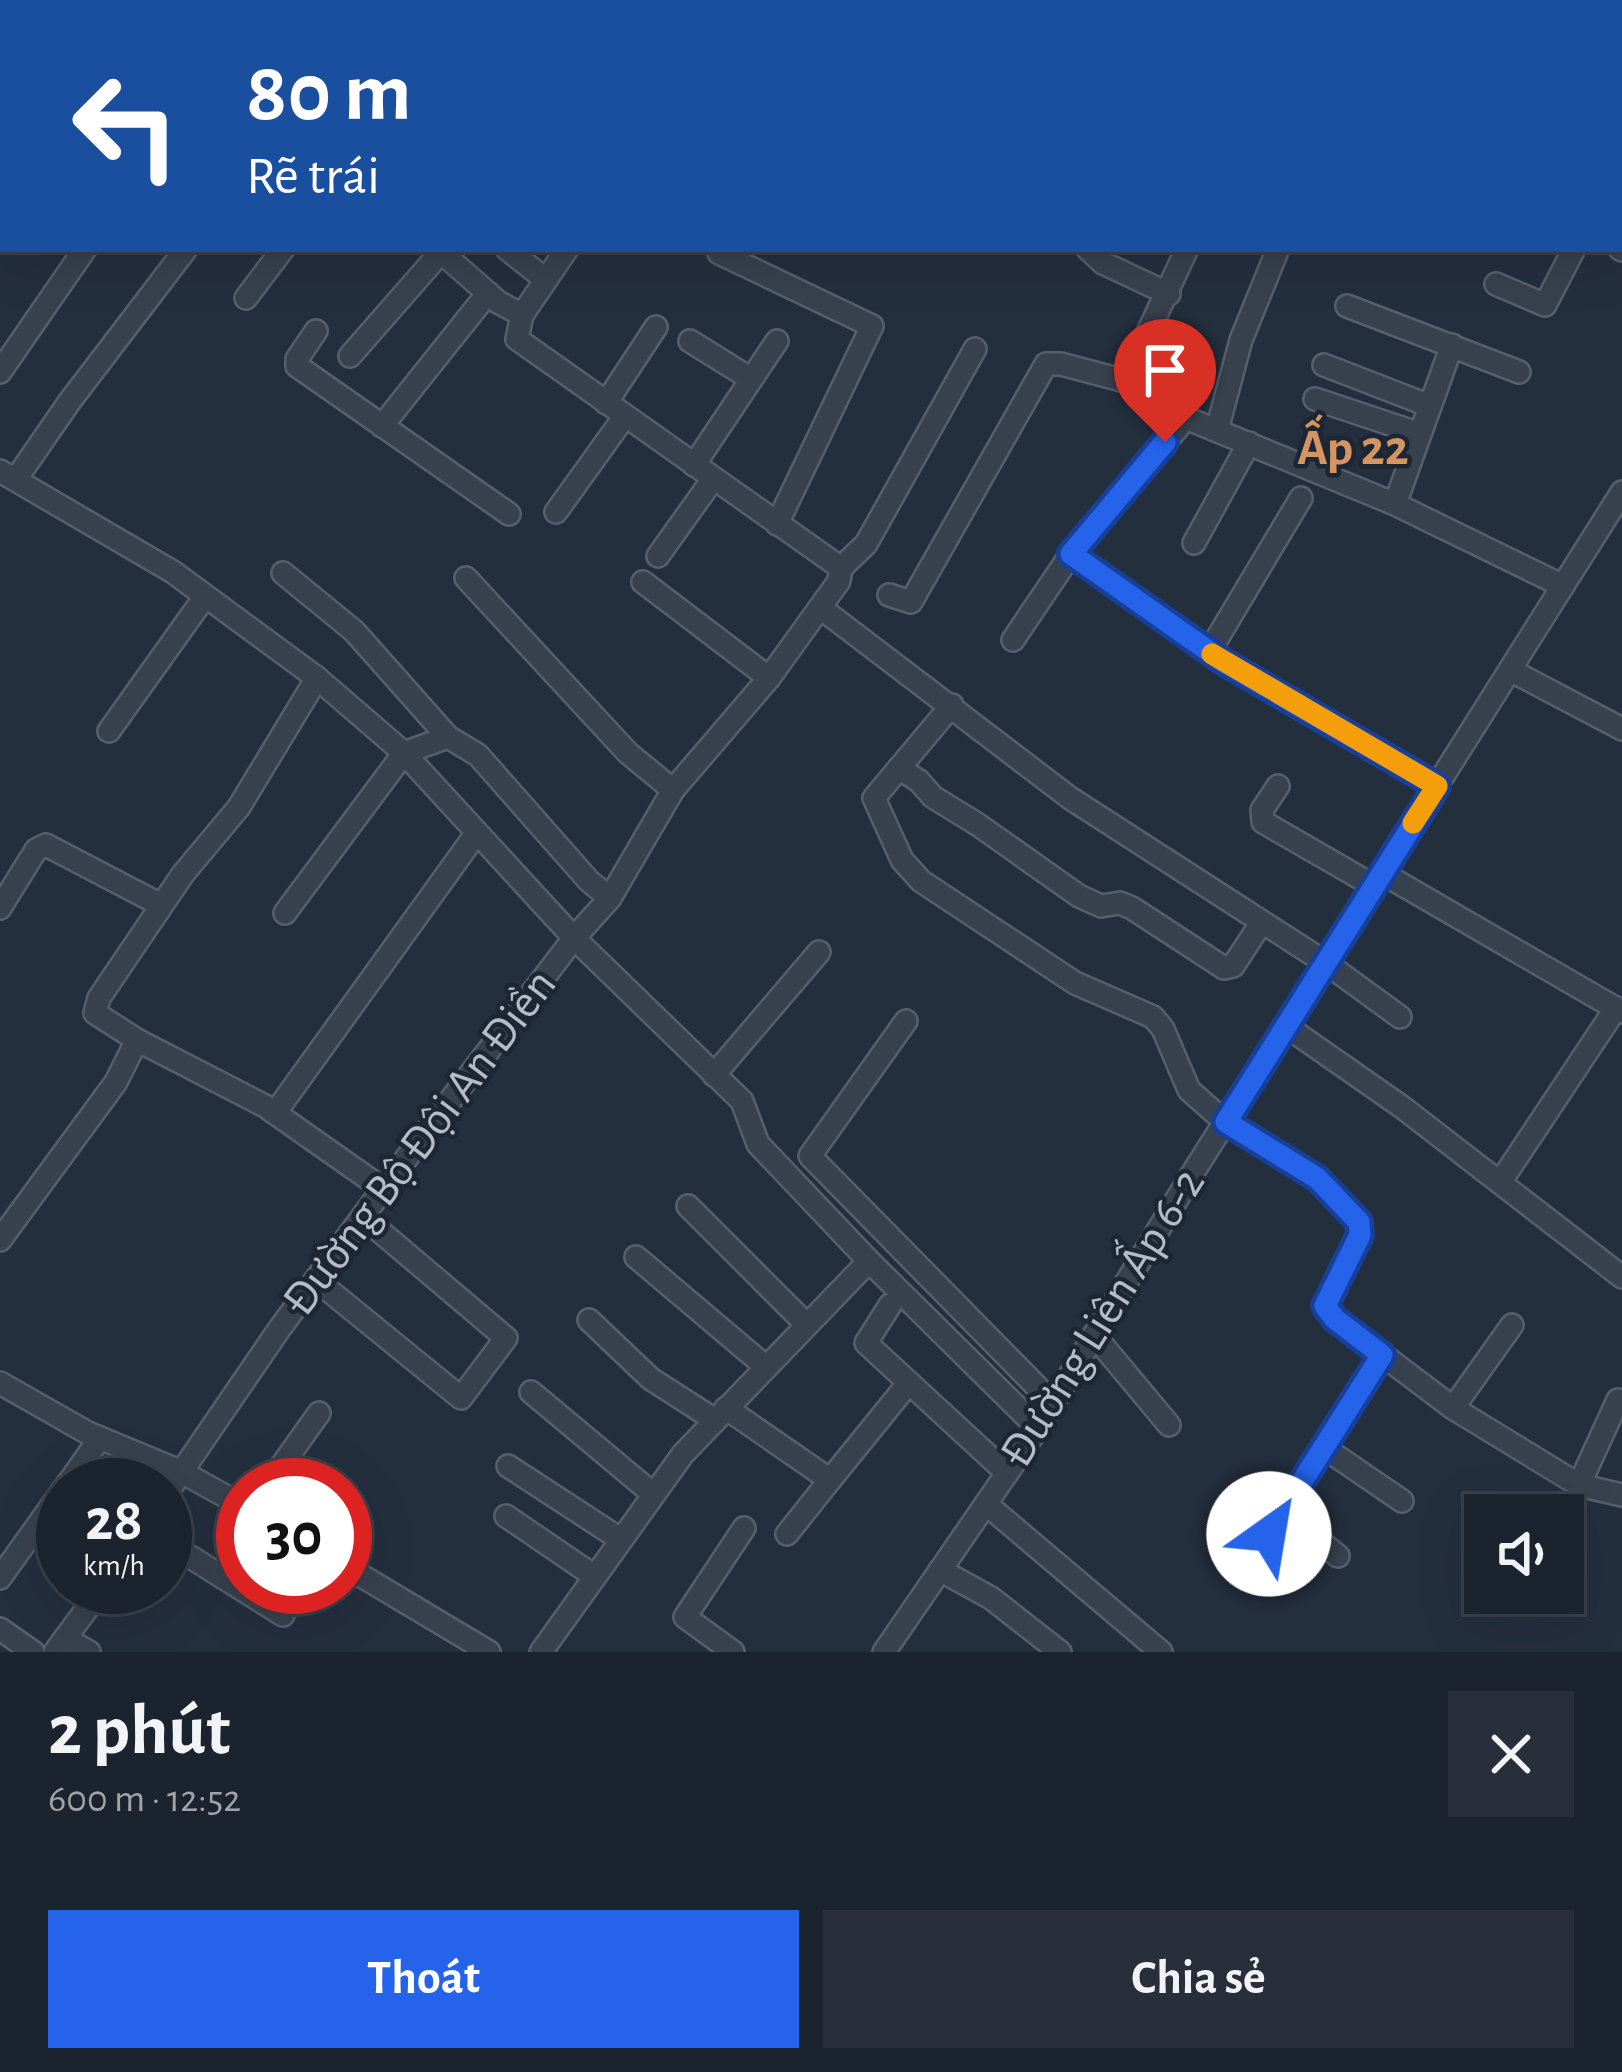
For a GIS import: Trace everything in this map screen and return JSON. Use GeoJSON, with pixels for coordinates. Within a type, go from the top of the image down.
{"type":"FeatureCollection","features":[{"type":"Feature","properties":{"kind":"street"},"geometry":{"type":"LineString","coordinates":[[0,372],[83,252]]}},
{"type":"Feature","properties":{"kind":"street"},"geometry":{"type":"LineString","coordinates":[[184,252],[8,475],[173,572],[317,678],[404,753],[574,938],[742,1101],[758,1144],[869,1262],[1038,1427]]}},
{"type":"Feature","properties":{"kind":"street"},"geometry":{"type":"LineString","coordinates":[[246,298],[282,252]]}},
{"type":"Feature","properties":{"kind":"street"},"geometry":{"type":"LineString","coordinates":[[350,356],[440,252]]}},
{"type":"Feature","properties":{"kind":"street"},"geometry":{"type":"LineString","coordinates":[[442,252],[488,293],[522,315]]}},
{"type":"Feature","properties":{"kind":"street"},"geometry":{"type":"LineString","coordinates":[[511,252],[546,280]]}},
{"type":"Feature","properties":{"kind":"street"},"geometry":{"type":"LineString","coordinates":[[565,252],[522,315],[517,339],[841,568]]}},
{"type":"Feature","properties":{"kind":"street"},"geometry":{"type":"LineString","coordinates":[[1091,252],[1103,263],[1169,294]]}},
{"type":"Feature","properties":{"kind":"street"},"geometry":{"type":"LineString","coordinates":[[1125,381],[1186,252]]}},
{"type":"Feature","properties":{"kind":"street"},"geometry":{"type":"LineString","coordinates":[[1216,430],[1240,340],[1277,252]]}},
{"type":"Feature","properties":{"kind":"street"},"geometry":{"type":"LineString","coordinates":[[1496,284],[1545,305],[1572,252]]}},
{"type":"Feature","properties":{"kind":"street"},"geometry":{"type":"LineString","coordinates":[[719,253],[872,326],[777,524]]}},
{"type":"Feature","properties":{"kind":"street"},"geometry":{"type":"LineString","coordinates":[[382,426],[488,293]]}},
{"type":"Feature","properties":{"kind":"street"},"geometry":{"type":"LineString","coordinates":[[1347,306],[1519,372]]}},
{"type":"Feature","properties":{"kind":"street"},"geometry":{"type":"LineString","coordinates":[[556,512],[616,410],[656,327]]}},
{"type":"Feature","properties":{"kind":"street"},"geometry":{"type":"LineString","coordinates":[[316,331],[296,366],[509,514]]}},
{"type":"Feature","properties":{"kind":"street"},"geometry":{"type":"LineString","coordinates":[[690,341],[752,379]]}},
{"type":"Feature","properties":{"kind":"street"},"geometry":{"type":"LineString","coordinates":[[694,465],[777,341]]}},
{"type":"Feature","properties":{"kind":"street"},"geometry":{"type":"LineString","coordinates":[[1395,504],[1452,345]]}},
{"type":"Feature","properties":{"kind":"street","name":"Đường Bộ Đội An Điền"},"geometry":{"type":"LineString","coordinates":[[192,1458],[383,1189],[574,938],[610,898],[673,790],[822,609],[839,581],[841,568],[866,544],[975,349]]}},
{"type":"Feature","properties":{"kind":"street"},"geometry":{"type":"LineString","coordinates":[[889,595],[911,602],[1046,364],[1125,381],[1186,418],[1395,504],[1563,586]]}},
{"type":"Feature","properties":{"kind":"street"},"geometry":{"type":"LineString","coordinates":[[1324,365],[1430,406]]}},
{"type":"Feature","properties":{"kind":"street"},"geometry":{"type":"LineString","coordinates":[[1315,398],[1420,434]]}},
{"type":"Feature","properties":{"kind":"street"},"geometry":{"type":"LineString","coordinates":[[1012,640],[1071,554],[1186,418]]}},
{"type":"Feature","properties":{"kind":"street"},"geometry":{"type":"LineString","coordinates":[[1194,543],[1249,442]]}},
{"type":"Feature","properties":{"kind":"street"},"geometry":{"type":"LineString","coordinates":[[658,556],[713,478]]}},
{"type":"Feature","properties":{"kind":"street","name":"Đường Liên Ấp 6-2"},"geometry":{"type":"LineString","coordinates":[[884,1652],[1038,1427],[1622,492]]}},
{"type":"Feature","properties":{"kind":"street"},"geometry":{"type":"LineString","coordinates":[[1209,652],[1300,498]]}},
{"type":"Feature","properties":{"kind":"street"},"geometry":{"type":"LineString","coordinates":[[1071,554],[1209,652],[1437,786]]}},
{"type":"Feature","properties":{"kind":"street"},"geometry":{"type":"LineString","coordinates":[[283,573],[354,631],[448,737],[478,755],[589,881],[610,898]]}},
{"type":"Feature","properties":{"kind":"street"},"geometry":{"type":"LineString","coordinates":[[466,578],[628,753],[673,790]]}},
{"type":"Feature","properties":{"kind":"street"},"geometry":{"type":"LineString","coordinates":[[644,582],[769,678]]}},
{"type":"Feature","properties":{"kind":"street"},"geometry":{"type":"LineString","coordinates":[[109,731],[204,598]]}},
{"type":"Feature","properties":{"kind":"street"},"geometry":{"type":"LineString","coordinates":[[822,609],[1070,798],[1326,963],[1400,1017]]}},
{"type":"Feature","properties":{"kind":"street"},"geometry":{"type":"LineString","coordinates":[[1510,670],[1622,729]]}},
{"type":"Feature","properties":{"kind":"street"},"geometry":{"type":"LineString","coordinates":[[317,678],[239,807],[161,905],[94,1009],[137,1040],[209,1074],[275,1113],[383,1189]]}},
{"type":"Feature","properties":{"kind":"street"},"geometry":{"type":"LineString","coordinates":[[952,705],[874,802],[906,867],[920,881],[1075,983],[1153,1017],[1184,1083],[1226,1122],[1317,1178],[1359,1222],[1360,1235],[1325,1306],[1335,1319],[1453,1408],[1580,1485],[1622,1495]]}},
{"type":"Feature","properties":{"kind":"street"},"geometry":{"type":"LineString","coordinates":[[285,913],[404,753],[448,737]]}},
{"type":"Feature","properties":{"kind":"street"},"geometry":{"type":"LineString","coordinates":[[898,768],[920,781],[941,803],[1079,896],[1101,906],[1120,903],[1132,908],[1224,968],[1233,966],[1262,922]]}},
{"type":"Feature","properties":{"kind":"street"},"geometry":{"type":"LineString","coordinates":[[1278,786],[1262,810],[1263,823],[1378,879],[1619,1010],[1501,1181]]}},
{"type":"Feature","properties":{"kind":"street"},"geometry":{"type":"LineString","coordinates":[[275,1113],[476,834]]}},
{"type":"Feature","properties":{"kind":"street"},"geometry":{"type":"LineString","coordinates":[[0,908],[36,850],[46,844],[161,905]]}},
{"type":"Feature","properties":{"kind":"street"},"geometry":{"type":"LineString","coordinates":[[714,1075],[819,952]]}},
{"type":"Feature","properties":{"kind":"street"},"geometry":{"type":"LineString","coordinates":[[906,1021],[810,1156],[1053,1403]]}},
{"type":"Feature","properties":{"kind":"street"},"geometry":{"type":"LineString","coordinates":[[1286,1026],[1501,1181],[1622,1277]]}},
{"type":"Feature","properties":{"kind":"street"},"geometry":{"type":"LineString","coordinates":[[0,1240],[116,1082],[137,1040]]}},
{"type":"Feature","properties":{"kind":"street"},"geometry":{"type":"LineString","coordinates":[[688,1206],[806,1324]]}},
{"type":"Feature","properties":{"kind":"street"},"geometry":{"type":"LineString","coordinates":[[316,1280],[461,1399],[506,1338],[363,1216]]}},
{"type":"Feature","properties":{"kind":"street"},"geometry":{"type":"LineString","coordinates":[[636,1257],[765,1366]]}},
{"type":"Feature","properties":{"kind":"street"},"geometry":{"type":"LineString","coordinates":[[541,1652],[683,1454],[869,1262]]}},
{"type":"Feature","properties":{"kind":"street"},"geometry":{"type":"LineString","coordinates":[[890,1305],[866,1342],[1007,1474]]}},
{"type":"Feature","properties":{"kind":"street"},"geometry":{"type":"LineString","coordinates":[[589,1320],[651,1379],[721,1414],[830,1480]]}},
{"type":"Feature","properties":{"kind":"street"},"geometry":{"type":"LineString","coordinates":[[1453,1408],[1512,1325]]}},
{"type":"Feature","properties":{"kind":"street"},"geometry":{"type":"LineString","coordinates":[[1094,1335],[1169,1426]]}},
{"type":"Feature","properties":{"kind":"street"},"geometry":{"type":"LineString","coordinates":[[1255,1556],[1382,1355]]}},
{"type":"Feature","properties":{"kind":"street"},"geometry":{"type":"LineString","coordinates":[[787,1534],[907,1385]]}},
{"type":"Feature","properties":{"kind":"street"},"geometry":{"type":"LineString","coordinates":[[2,1390],[148,1458]]}},
{"type":"Feature","properties":{"kind":"street"},"geometry":{"type":"LineString","coordinates":[[531,1392],[653,1494]]}},
{"type":"Feature","properties":{"kind":"street"},"geometry":{"type":"LineString","coordinates":[[1580,1485],[1618,1400]]}},
{"type":"Feature","properties":{"kind":"street"},"geometry":{"type":"LineString","coordinates":[[287,1458],[319,1412]]}},
{"type":"Feature","properties":{"kind":"street"},"geometry":{"type":"LineString","coordinates":[[86,1458],[100,1438]]}},
{"type":"Feature","properties":{"kind":"street"},"geometry":{"type":"LineString","coordinates":[[1323,1447],[1402,1501]]}},
{"type":"Feature","properties":{"kind":"street"},"geometry":{"type":"LineString","coordinates":[[508,1466],[620,1540]]}},
{"type":"Feature","properties":{"kind":"street"},"geometry":{"type":"LineString","coordinates":[[986,1504],[1161,1652]]}},
{"type":"Feature","properties":{"kind":"street"},"geometry":{"type":"LineString","coordinates":[[1283,1512],[1338,1556]]}},
{"type":"Feature","properties":{"kind":"street"},"geometry":{"type":"LineString","coordinates":[[506,1516],[594,1576]]}},
{"type":"Feature","properties":{"kind":"street"},"geometry":{"type":"LineString","coordinates":[[0,1578],[36,1528]]}},
{"type":"Feature","properties":{"kind":"street"},"geometry":{"type":"LineString","coordinates":[[733,1652],[685,1617],[744,1528]]}},
{"type":"Feature","properties":{"kind":"street"},"geometry":{"type":"LineString","coordinates":[[192,1558],[283,1615]]}},
{"type":"Feature","properties":{"kind":"street"},"geometry":{"type":"LineString","coordinates":[[940,1570],[991,1598],[1060,1652]]}},
{"type":"Feature","properties":{"kind":"street"},"geometry":{"type":"LineString","coordinates":[[372,1583],[489,1652]]}},
{"type":"Feature","properties":{"kind":"street"},"geometry":{"type":"LineString","coordinates":[[83,1614],[60,1645],[89,1652]]}},
{"type":"Feature","properties":{"kind":"street"},"geometry":{"type":"LineString","coordinates":[[0,1629],[33,1652]]}},
{"type":"Feature","properties":{"kind":"slow traffic"},"geometry":{"type":"LineString","coordinates":[[1212,654],[1437,786],[1413,823]]}},
{"type":"Feature","properties":{"kind":"district","name":"Ấp 22"},"geometry":{"type":"Point","coordinates":[1353,448]}},
{"type":"Feature","properties":{"kind":"route"},"geometry":{"type":"LineString","coordinates":[[1165,442],[1071,554],[1224,662],[1437,786],[1226,1122],[1317,1178],[1359,1222],[1356,1245],[1325,1306],[1382,1355],[1269,1534]]}}]}
